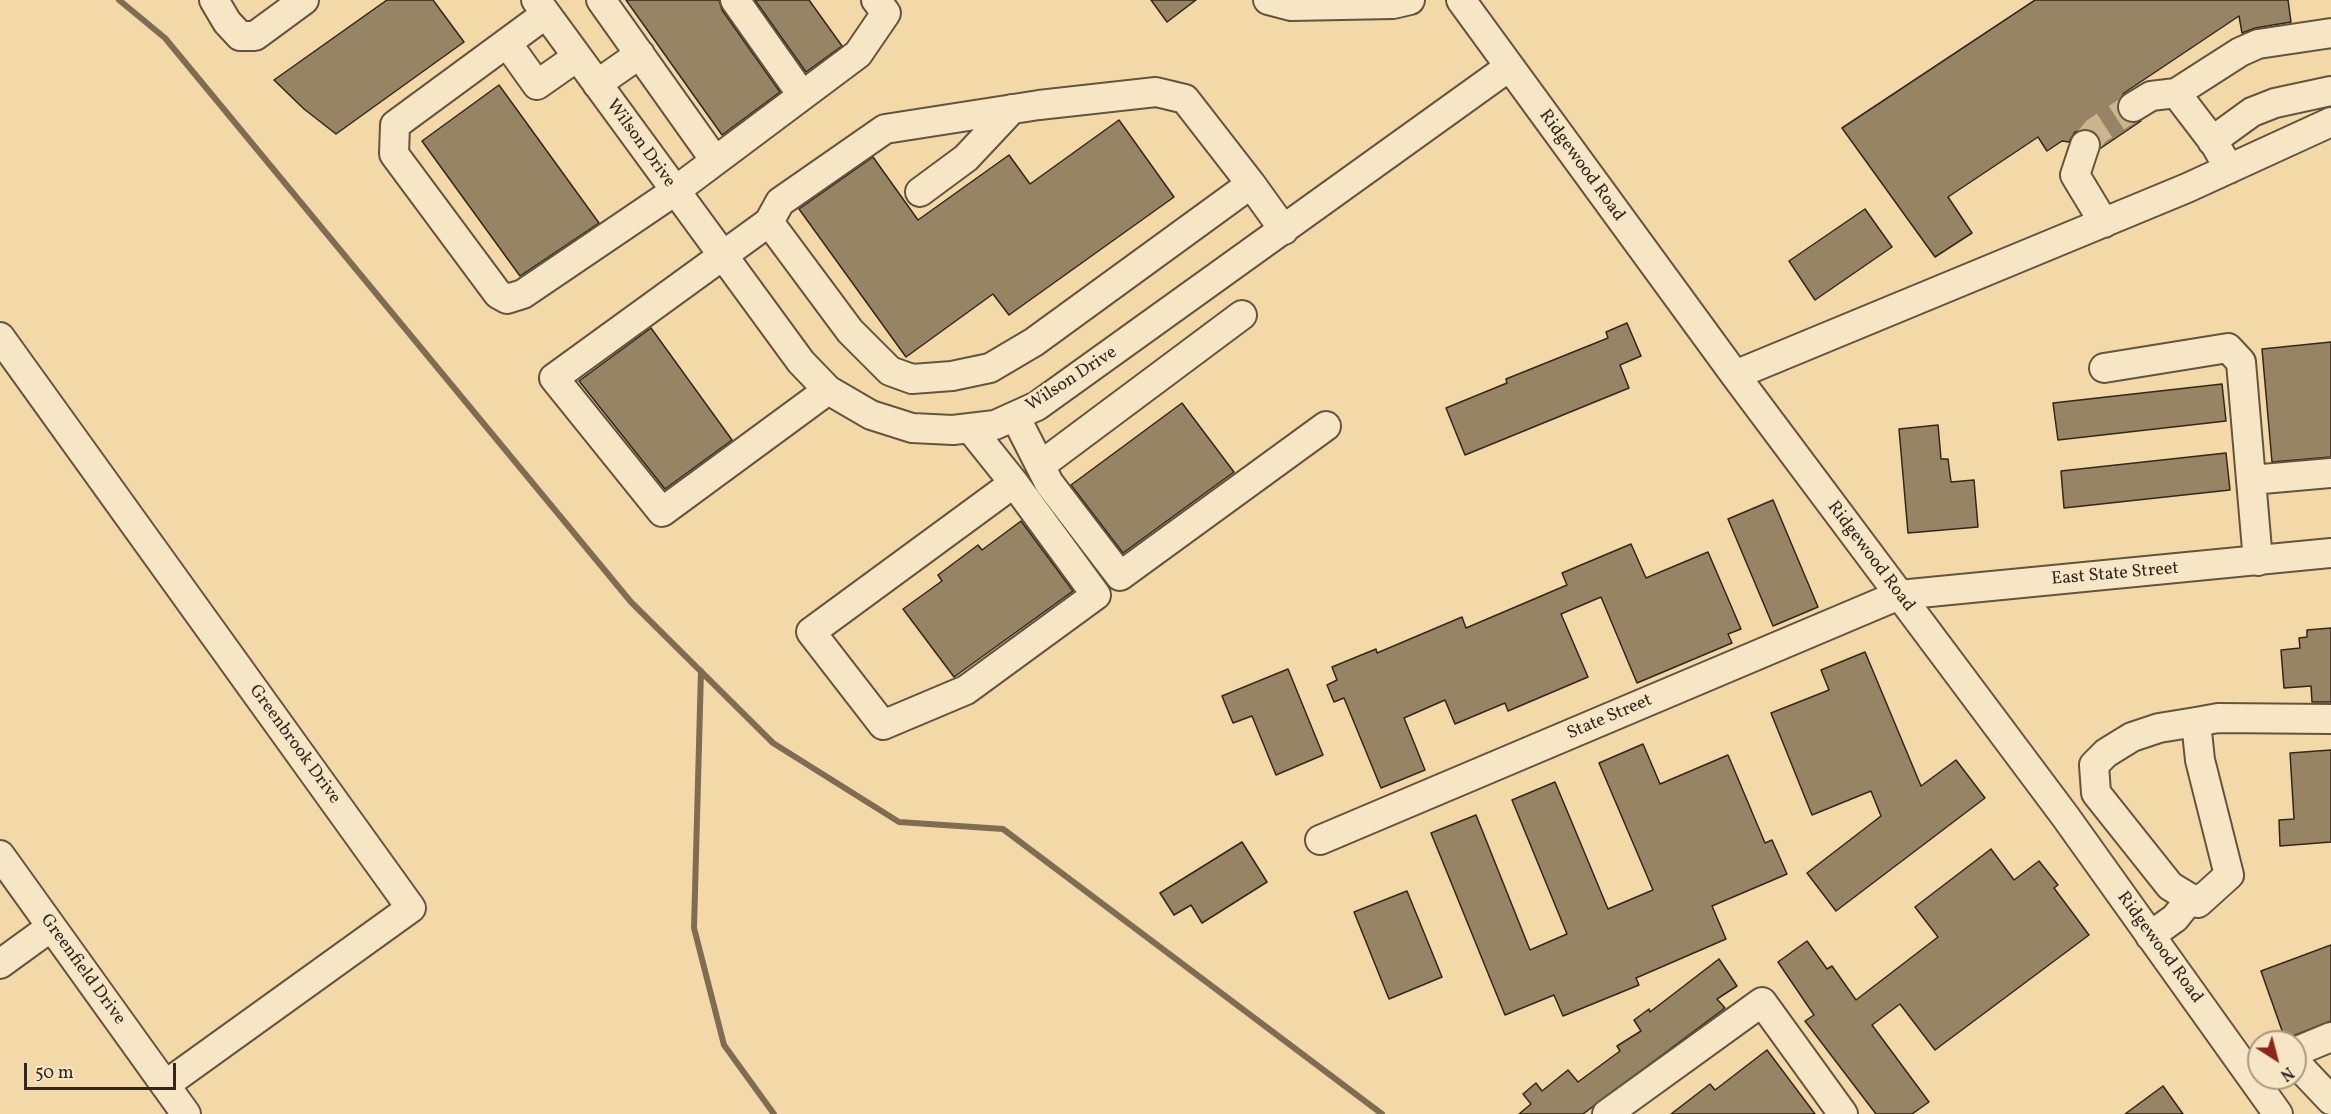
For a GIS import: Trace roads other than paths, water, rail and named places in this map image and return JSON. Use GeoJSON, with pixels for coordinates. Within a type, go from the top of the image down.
{"type":"FeatureCollection","features":[{"type":"Feature","properties":{"kind":"street"},"geometry":{"type":"LineString","coordinates":[[214,0],[227,22],[240,36],[255,36],[304,0]]}},
{"type":"Feature","properties":{"kind":"street"},"geometry":{"type":"LineString","coordinates":[[601,0],[714,159]]}},
{"type":"Feature","properties":{"kind":"street"},"geometry":{"type":"LineString","coordinates":[[735,0],[802,95]]}},
{"type":"Feature","properties":{"kind":"street"},"geometry":{"type":"LineString","coordinates":[[541,7],[507,43],[395,125],[394,154],[498,294],[507,299],[524,294],[675,191],[714,159],[858,54],[886,13],[876,0]]}},
{"type":"Feature","properties":{"kind":"street"},"geometry":{"type":"LineString","coordinates":[[1282,2],[1393,4],[1410,0]]}},
{"type":"Feature","properties":{"kind":"street","name":"Ridgewood Road"},"geometry":{"type":"LineString","coordinates":[[1461,0],[1735,375],[2065,816],[2150,936],[2247,1060]]}},
{"type":"Feature","properties":{"kind":"street","name":"Wilson Drive"},"geometry":{"type":"LineString","coordinates":[[541,7],[801,362],[828,390],[871,415],[912,428],[970,428],[995,425],[1037,406],[1509,67]]}},
{"type":"Feature","properties":{"kind":"street"},"geometry":{"type":"LineString","coordinates":[[2133,106],[2151,96],[2176,93],[2240,52],[2258,44],[2331,33]]}},
{"type":"Feature","properties":{"kind":"street"},"geometry":{"type":"LineString","coordinates":[[507,43],[537,85],[577,57]]}},
{"type":"Feature","properties":{"kind":"street"},"geometry":{"type":"LineString","coordinates":[[597,84],[640,54]]}},
{"type":"Feature","properties":{"kind":"street"},"geometry":{"type":"LineString","coordinates":[[2212,141],[2252,112],[2275,103],[2331,91]]}},
{"type":"Feature","properties":{"kind":"street"},"geometry":{"type":"LineString","coordinates":[[828,390],[662,512],[576,408],[555,378],[769,222],[780,202],[885,129],[1012,109],[1156,92],[1185,99],[1284,230]]}},
{"type":"Feature","properties":{"kind":"street"},"geometry":{"type":"LineString","coordinates":[[2176,93],[2212,141],[2229,169]]}},
{"type":"Feature","properties":{"kind":"street"},"geometry":{"type":"LineString","coordinates":[[916,186],[1012,109]]}},
{"type":"Feature","properties":{"kind":"street"},"geometry":{"type":"LineString","coordinates":[[1735,375],[2104,223],[2331,122]]}},
{"type":"Feature","properties":{"kind":"street"},"geometry":{"type":"LineString","coordinates":[[2085,145],[2075,175],[2104,223]]}},
{"type":"Feature","properties":{"kind":"street"},"geometry":{"type":"LineString","coordinates":[[769,222],[850,331],[890,371],[912,379],[952,376],[990,368],[1034,342],[1251,184]]}},
{"type":"Feature","properties":{"kind":"street"},"geometry":{"type":"LineString","coordinates":[[1041,465],[1242,315]]}},
{"type":"Feature","properties":{"kind":"street","name":"Greenbrook Drive"},"geometry":{"type":"LineString","coordinates":[[0,337],[411,908],[165,1085]]}},
{"type":"Feature","properties":{"kind":"street"},"geometry":{"type":"LineString","coordinates":[[2103,368],[2228,348],[2241,362],[2258,561]]}},
{"type":"Feature","properties":{"kind":"street"},"geometry":{"type":"LineString","coordinates":[[1015,416],[1049,483],[1120,576],[1326,426]]}},
{"type":"Feature","properties":{"kind":"street"},"geometry":{"type":"LineString","coordinates":[[970,428],[1014,483],[1096,595],[966,690],[883,725],[811,632],[1014,483]]}},
{"type":"Feature","properties":{"kind":"street"},"geometry":{"type":"LineString","coordinates":[[2251,480],[2331,473]]}},
{"type":"Feature","properties":{"kind":"street","name":"East State Street"},"geometry":{"type":"LineString","coordinates":[[1899,595],[2331,553]]}},
{"type":"Feature","properties":{"kind":"street","name":"State Street"},"geometry":{"type":"LineString","coordinates":[[1320,840],[1899,595]]}},
{"type":"Feature","properties":{"kind":"street"},"geometry":{"type":"LineString","coordinates":[[2196,722],[2200,760],[2229,875],[2198,903],[2170,885],[2096,793],[2093,777],[2094,765],[2106,753],[2132,737],[2159,728],[2218,718],[2331,719]]}},
{"type":"Feature","properties":{"kind":"street","name":"Greenfield Drive"},"geometry":{"type":"LineString","coordinates":[[0,855],[186,1114]]}},
{"type":"Feature","properties":{"kind":"street"},"geometry":{"type":"LineString","coordinates":[[2150,936],[2175,918],[2191,898]]}},
{"type":"Feature","properties":{"kind":"street"},"geometry":{"type":"LineString","coordinates":[[0,964],[51,927]]}},
{"type":"Feature","properties":{"kind":"street"},"geometry":{"type":"LineString","coordinates":[[1607,1114],[1641,1104],[1762,1002],[1843,1114]]}},
{"type":"Feature","properties":{"kind":"street"},"geometry":{"type":"LineString","coordinates":[[2307,1047],[2331,1037]]}},
{"type":"Feature","properties":{"kind":"street"},"geometry":{"type":"LineString","coordinates":[[2307,1075],[2331,1100]]}},
{"type":"Feature","properties":{"kind":"street","name":"Ridgewood Road"},"geometry":{"type":"LineString","coordinates":[[2265,1090],[2278,1114]]}},
{"type":"Feature","properties":{"kind":"waterway"},"geometry":{"type":"LineString","coordinates":[[119,0],[165,38],[631,602],[773,743],[899,822],[1003,829],[1382,1114]]}},
{"type":"Feature","properties":{"kind":"waterway"},"geometry":{"type":"LineString","coordinates":[[701,671],[694,928],[724,1045],[774,1114]]}},
{"type":"Feature","properties":{"kind":"tunnel"},"geometry":{"type":"LineString","coordinates":[[2085,145],[2096,131],[2133,107]]}}]}
